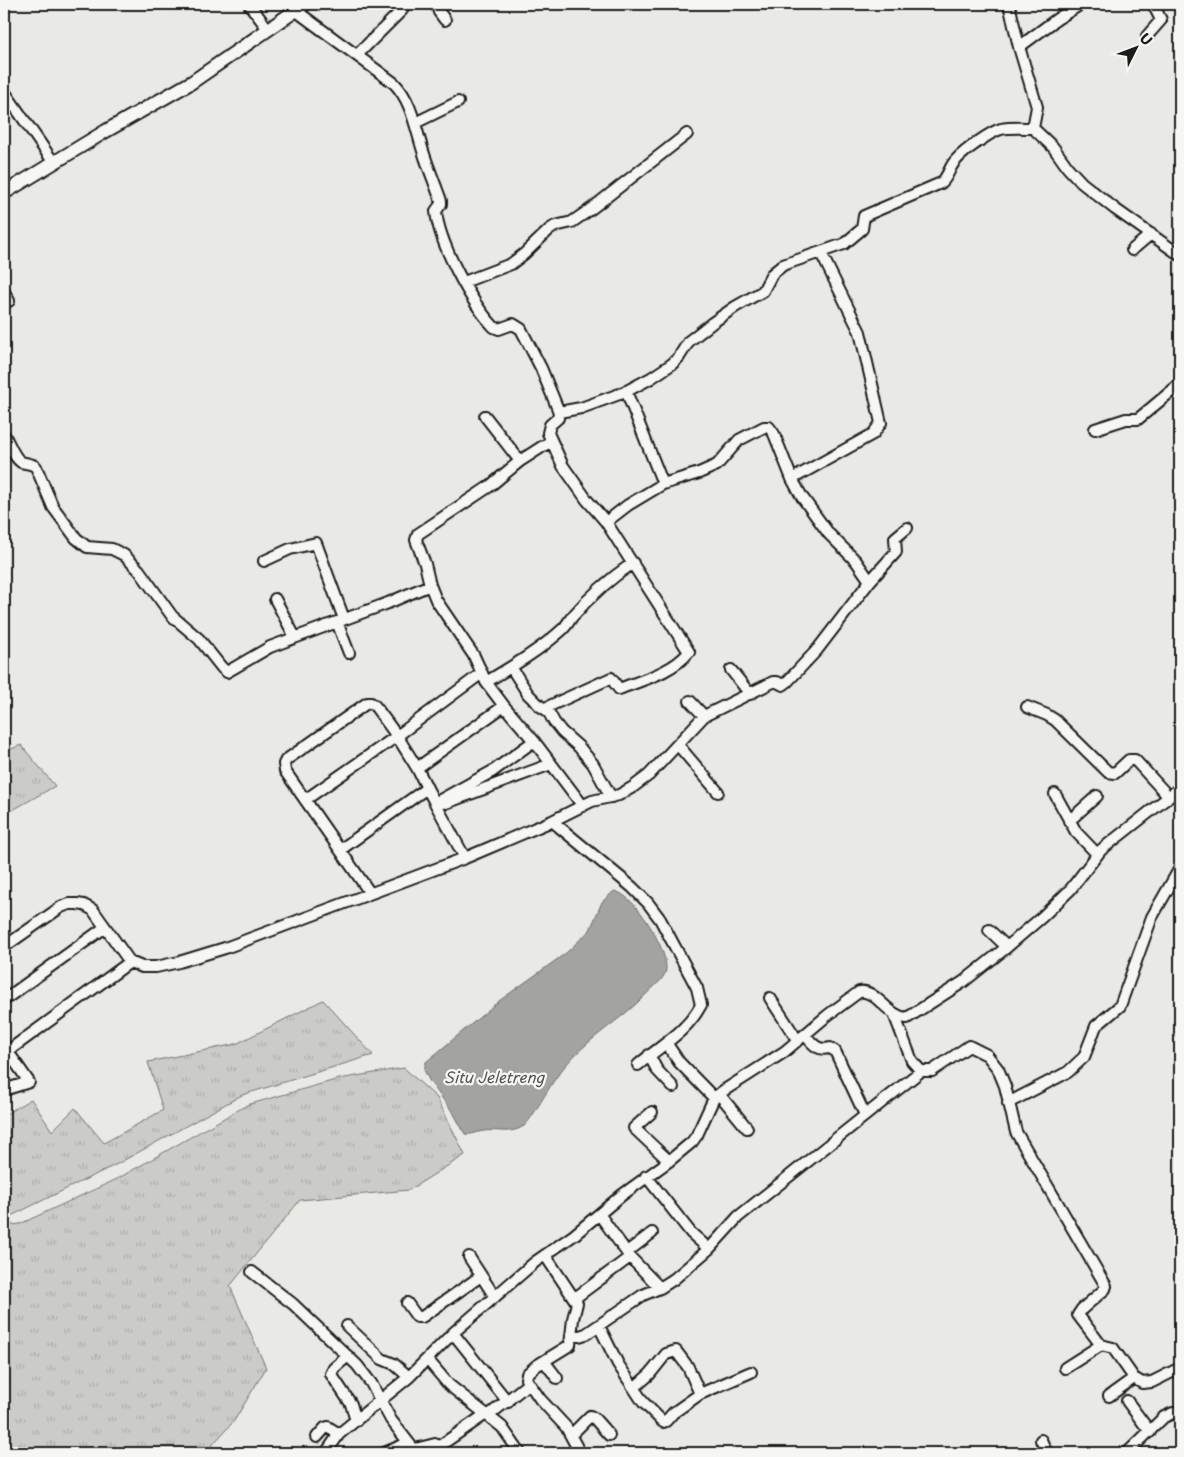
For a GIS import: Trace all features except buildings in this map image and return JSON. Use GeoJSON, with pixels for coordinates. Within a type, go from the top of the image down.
{"type":"FeatureCollection","features":[{"type":"Feature","properties":{"kind":"main road"},"geometry":{"type":"LineString","coordinates":[[4,193],[106,131],[192,82],[300,7]]}},
{"type":"Feature","properties":{"kind":"street"},"geometry":{"type":"LineString","coordinates":[[249,4],[268,28]]}},
{"type":"Feature","properties":{"kind":"street"},"geometry":{"type":"LineString","coordinates":[[437,4],[439,12],[445,20]]}},
{"type":"Feature","properties":{"kind":"street"},"geometry":{"type":"LineString","coordinates":[[1009,4],[1019,47],[1037,108],[1033,128]]}},
{"type":"Feature","properties":{"kind":"street"},"geometry":{"type":"LineString","coordinates":[[1019,47],[1081,4]]}},
{"type":"Feature","properties":{"kind":"street"},"geometry":{"type":"LineString","coordinates":[[1147,36],[1161,20],[1153,4]]}},
{"type":"Feature","properties":{"kind":"street"},"geometry":{"type":"LineString","coordinates":[[300,7],[397,86],[404,97],[415,123],[424,157],[441,201],[436,210],[440,234],[464,282],[474,301],[494,327],[499,329],[513,324],[521,329],[541,368],[560,412],[558,418],[548,429],[551,441],[563,466],[606,522],[689,652],[685,658],[668,668],[619,689],[611,678],[544,708]]}},
{"type":"Feature","properties":{"kind":"street"},"geometry":{"type":"LineString","coordinates":[[357,55],[402,10]]}},
{"type":"Feature","properties":{"kind":"street"},"geometry":{"type":"LineString","coordinates":[[4,91],[54,163]]}},
{"type":"Feature","properties":{"kind":"street"},"geometry":{"type":"LineString","coordinates":[[415,123],[458,102]]}},
{"type":"Feature","properties":{"kind":"street"},"geometry":{"type":"LineString","coordinates":[[560,412],[581,408],[626,391],[663,371],[679,357],[689,341],[735,306],[763,291],[772,274],[783,265],[844,244],[862,229],[864,216],[941,183],[946,178],[952,164],[958,158],[1000,130],[1033,128],[1053,147],[1082,183],[1114,209],[1180,255]]}},
{"type":"Feature","properties":{"kind":"street"},"geometry":{"type":"LineString","coordinates":[[464,282],[511,264],[549,230],[555,226],[572,222],[591,209],[687,134]]}},
{"type":"Feature","properties":{"kind":"street"},"geometry":{"type":"LineString","coordinates":[[1132,250],[1151,234]]}},
{"type":"Feature","properties":{"kind":"street"},"geometry":{"type":"LineString","coordinates":[[792,479],[874,434],[881,424],[860,332],[821,253]]}},
{"type":"Feature","properties":{"kind":"street"},"geometry":{"type":"LineString","coordinates":[[1095,429],[1126,419],[1138,419],[1180,384]]}},
{"type":"Feature","properties":{"kind":"street"},"geometry":{"type":"LineString","coordinates":[[626,391],[663,484]]}},
{"type":"Feature","properties":{"kind":"street"},"geometry":{"type":"LineString","coordinates":[[485,416],[520,461]]}},
{"type":"Feature","properties":{"kind":"street"},"geometry":{"type":"LineString","coordinates":[[606,522],[628,505],[663,484],[703,472],[717,465],[739,440],[764,427],[769,427],[774,434],[792,479],[802,497],[825,528],[856,561],[870,581]]}},
{"type":"Feature","properties":{"kind":"street"},"geometry":{"type":"LineString","coordinates":[[4,435],[18,459],[33,464],[36,467],[53,507],[76,538],[87,547],[112,549],[124,555],[138,570],[172,616],[199,639],[225,671],[230,672],[270,647],[388,603],[430,585]]}},
{"type":"Feature","properties":{"kind":"street"},"geometry":{"type":"LineString","coordinates":[[551,441],[520,461],[490,486],[418,534],[416,543],[425,564],[436,600],[474,656],[484,678],[504,706],[534,740],[583,806]]}},
{"type":"Feature","properties":{"kind":"street"},"geometry":{"type":"LineString","coordinates":[[4,947],[54,911],[69,904],[77,904],[93,910],[104,928],[135,966],[146,968],[179,962],[226,948],[465,858],[552,821],[592,801],[610,797],[633,788],[649,775],[704,716],[773,682],[783,685],[787,682],[817,650],[870,581],[896,552],[895,538],[907,528]]}},
{"type":"Feature","properties":{"kind":"street"},"geometry":{"type":"LineString","coordinates":[[264,561],[290,549],[316,543],[349,653]]}},
{"type":"Feature","properties":{"kind":"street"},"geometry":{"type":"LineString","coordinates":[[305,800],[484,678],[511,667],[554,637],[595,594],[633,563]]}},
{"type":"Feature","properties":{"kind":"street"},"geometry":{"type":"LineString","coordinates":[[276,600],[295,637]]}},
{"type":"Feature","properties":{"kind":"street"},"geometry":{"type":"LineString","coordinates":[[511,667],[528,694],[548,711],[562,732],[579,747],[593,764],[610,797]]}},
{"type":"Feature","properties":{"kind":"street"},"geometry":{"type":"LineString","coordinates":[[731,670],[750,694]]}},
{"type":"Feature","properties":{"kind":"street"},"geometry":{"type":"LineString","coordinates":[[690,702],[704,716]]}},
{"type":"Feature","properties":{"kind":"street"},"geometry":{"type":"LineString","coordinates":[[370,894],[285,771],[284,764],[286,760],[362,705],[371,703],[375,706],[397,736],[417,768],[465,858]]}},
{"type":"Feature","properties":{"kind":"street"},"geometry":{"type":"LineString","coordinates":[[417,768],[504,706]]}},
{"type":"Feature","properties":{"kind":"street"},"geometry":{"type":"LineString","coordinates":[[1027,707],[1055,720],[1108,772],[1115,773],[1129,760],[1135,760],[1169,797]]}},
{"type":"Feature","properties":{"kind":"street"},"geometry":{"type":"LineString","coordinates":[[436,804],[493,771],[534,740]]}},
{"type":"Feature","properties":{"kind":"street"},"geometry":{"type":"LineString","coordinates":[[678,745],[718,792]]}},
{"type":"Feature","properties":{"kind":"street"},"geometry":{"type":"LineString","coordinates":[[436,804],[551,764]]}},
{"type":"Feature","properties":{"kind":"street"},"geometry":{"type":"LineString","coordinates":[[340,850],[427,788]]}},
{"type":"Feature","properties":{"kind":"street"},"geometry":{"type":"LineString","coordinates":[[326,1453],[339,1434],[409,1377],[453,1333],[495,1297],[545,1255],[574,1235],[646,1176],[669,1161],[698,1135],[716,1096],[784,1052],[859,992],[869,992],[894,1014],[907,1018],[963,982],[1042,917],[1070,890],[1097,854],[1180,788]]}},
{"type":"Feature","properties":{"kind":"street"},"geometry":{"type":"LineString","coordinates":[[1055,794],[1084,842],[1097,854]]}},
{"type":"Feature","properties":{"kind":"street"},"geometry":{"type":"LineString","coordinates":[[1069,820],[1097,796]]}},
{"type":"Feature","properties":{"kind":"street"},"geometry":{"type":"LineString","coordinates":[[552,821],[641,895],[660,919],[697,988],[701,1005],[696,1014],[666,1044],[638,1065]]}},
{"type":"Feature","properties":{"kind":"street"},"geometry":{"type":"LineString","coordinates":[[1008,1102],[1068,1072],[1084,1057],[1096,1026],[1120,1006],[1152,917],[1180,868]]}},
{"type":"Feature","properties":{"kind":"street"},"geometry":{"type":"LineString","coordinates":[[4,1000],[104,928]]}},
{"type":"Feature","properties":{"kind":"street"},"geometry":{"type":"LineString","coordinates":[[989,930],[1007,947]]}},
{"type":"Feature","properties":{"kind":"street"},"geometry":{"type":"LineString","coordinates":[[4,1090],[29,1082],[6,1048],[130,962]]}},
{"type":"Feature","properties":{"kind":"street"},"geometry":{"type":"LineString","coordinates":[[770,998],[802,1038],[822,1050],[830,1048],[835,1051],[865,1115]]}},
{"type":"Feature","properties":{"kind":"street"},"geometry":{"type":"LineString","coordinates":[[894,1014],[912,1061],[921,1071]]}},
{"type":"Feature","properties":{"kind":"street"},"geometry":{"type":"LineString","coordinates":[[666,1044],[686,1069],[747,1128]]}},
{"type":"Feature","properties":{"kind":"street"},"geometry":{"type":"LineString","coordinates":[[572,1336],[586,1334],[643,1295],[660,1288],[674,1279],[709,1248],[738,1217],[865,1115],[921,1071],[932,1071],[969,1046],[987,1054],[998,1069],[1005,1086],[1016,1132],[1106,1286],[1078,1315],[1101,1345],[1114,1348],[1134,1378],[1146,1384],[1180,1368]]}},
{"type":"Feature","properties":{"kind":"street"},"geometry":{"type":"LineString","coordinates":[[649,1055],[657,1070],[673,1087]]}},
{"type":"Feature","properties":{"kind":"street"},"geometry":{"type":"LineString","coordinates":[[652,1112],[634,1128],[669,1161]]}},
{"type":"Feature","properties":{"kind":"street"},"geometry":{"type":"LineString","coordinates":[[646,1176],[691,1233],[709,1248]]}},
{"type":"Feature","properties":{"kind":"street"},"geometry":{"type":"LineString","coordinates":[[599,1214],[628,1254],[660,1288]]}},
{"type":"Feature","properties":{"kind":"street"},"geometry":{"type":"LineString","coordinates":[[575,1298],[652,1233]]}},
{"type":"Feature","properties":{"kind":"street"},"geometry":{"type":"LineString","coordinates":[[545,1255],[577,1303],[572,1336],[569,1347],[544,1361],[527,1374],[526,1379],[571,1435],[580,1453]]}},
{"type":"Feature","properties":{"kind":"street"},"geometry":{"type":"LineString","coordinates":[[469,1257],[495,1297]]}},
{"type":"Feature","properties":{"kind":"street"},"geometry":{"type":"LineString","coordinates":[[252,1272],[292,1304],[364,1372],[391,1420],[408,1443],[415,1449],[432,1444],[441,1450],[487,1415],[508,1402],[529,1384]]}},
{"type":"Feature","properties":{"kind":"street"},"geometry":{"type":"LineString","coordinates":[[407,1303],[417,1318],[422,1317],[481,1276]]}},
{"type":"Feature","properties":{"kind":"street"},"geometry":{"type":"LineString","coordinates":[[347,1326],[382,1359],[394,1364],[409,1377]]}},
{"type":"Feature","properties":{"kind":"street"},"geometry":{"type":"LineString","coordinates":[[599,1326],[618,1364],[643,1402],[663,1422],[700,1394],[751,1372]]}},
{"type":"Feature","properties":{"kind":"street"},"geometry":{"type":"LineString","coordinates":[[453,1333],[508,1402]]}},
{"type":"Feature","properties":{"kind":"street"},"geometry":{"type":"LineString","coordinates":[[1065,1368],[1101,1345]]}},
{"type":"Feature","properties":{"kind":"street"},"geometry":{"type":"LineString","coordinates":[[634,1388],[650,1374],[666,1354],[676,1351],[688,1367],[700,1394]]}},
{"type":"Feature","properties":{"kind":"street"},"geometry":{"type":"LineString","coordinates":[[348,1356],[338,1364],[331,1374],[351,1404],[356,1421]]}},
{"type":"Feature","properties":{"kind":"street"},"geometry":{"type":"LineString","coordinates":[[427,1359],[449,1385],[502,1427],[520,1453]]}},
{"type":"Feature","properties":{"kind":"street"},"geometry":{"type":"LineString","coordinates":[[544,1361],[557,1378]]}},
{"type":"Feature","properties":{"kind":"street"},"geometry":{"type":"LineString","coordinates":[[1109,1396],[1134,1378]]}},
{"type":"Feature","properties":{"kind":"street"},"geometry":{"type":"LineString","coordinates":[[1127,1401],[1150,1432]]}},
{"type":"Feature","properties":{"kind":"street"},"geometry":{"type":"LineString","coordinates":[[1127,1453],[1167,1415],[1174,1412],[1180,1414]]}},
{"type":"Feature","properties":{"kind":"street"},"geometry":{"type":"LineString","coordinates":[[571,1435],[590,1416],[594,1418],[608,1435]]}},
{"type":"Feature","properties":{"kind":"street"},"geometry":{"type":"LineString","coordinates":[[317,1437],[325,1428],[339,1434]]}},
{"type":"Feature","properties":{"kind":"street"},"geometry":{"type":"LineString","coordinates":[[1041,1440],[1047,1453]]}},
{"type":"Feature","properties":{"kind":"street"},"geometry":{"type":"LineString","coordinates":[[384,1453],[408,1443]]}},
{"type":"Feature","properties":{"kind":"green space"},"geometry":{"type":"Polygon","coordinates":[[[21,745],[55,786],[4,815],[4,752],[21,745]]]}},
{"type":"Feature","properties":{"kind":"green space"},"geometry":{"type":"Polygon","coordinates":[[[323,1000],[373,1055],[242,1095],[119,1163],[11,1216],[4,1216],[4,1115],[31,1099],[52,1131],[75,1108],[104,1143],[163,1110],[148,1062],[236,1044],[323,1000]]]}},
{"type":"Feature","properties":{"kind":"green space"},"geometry":{"type":"Polygon","coordinates":[[[404,1068],[437,1098],[465,1155],[409,1190],[300,1200],[230,1286],[266,1368],[234,1421],[205,1453],[4,1453],[4,1226],[20,1224],[117,1179],[247,1105],[339,1079],[404,1068]]]}},
{"type":"Feature","properties":{"kind":"water","name":"Situ Jeletreng"},"geometry":{"type":"Polygon","coordinates":[[[614,891],[622,894],[631,902],[649,924],[656,937],[665,960],[666,970],[661,980],[572,1058],[524,1126],[509,1131],[481,1131],[465,1134],[454,1114],[430,1082],[424,1070],[426,1062],[499,1001],[566,953],[590,930],[602,902],[614,891]]]}}]}
